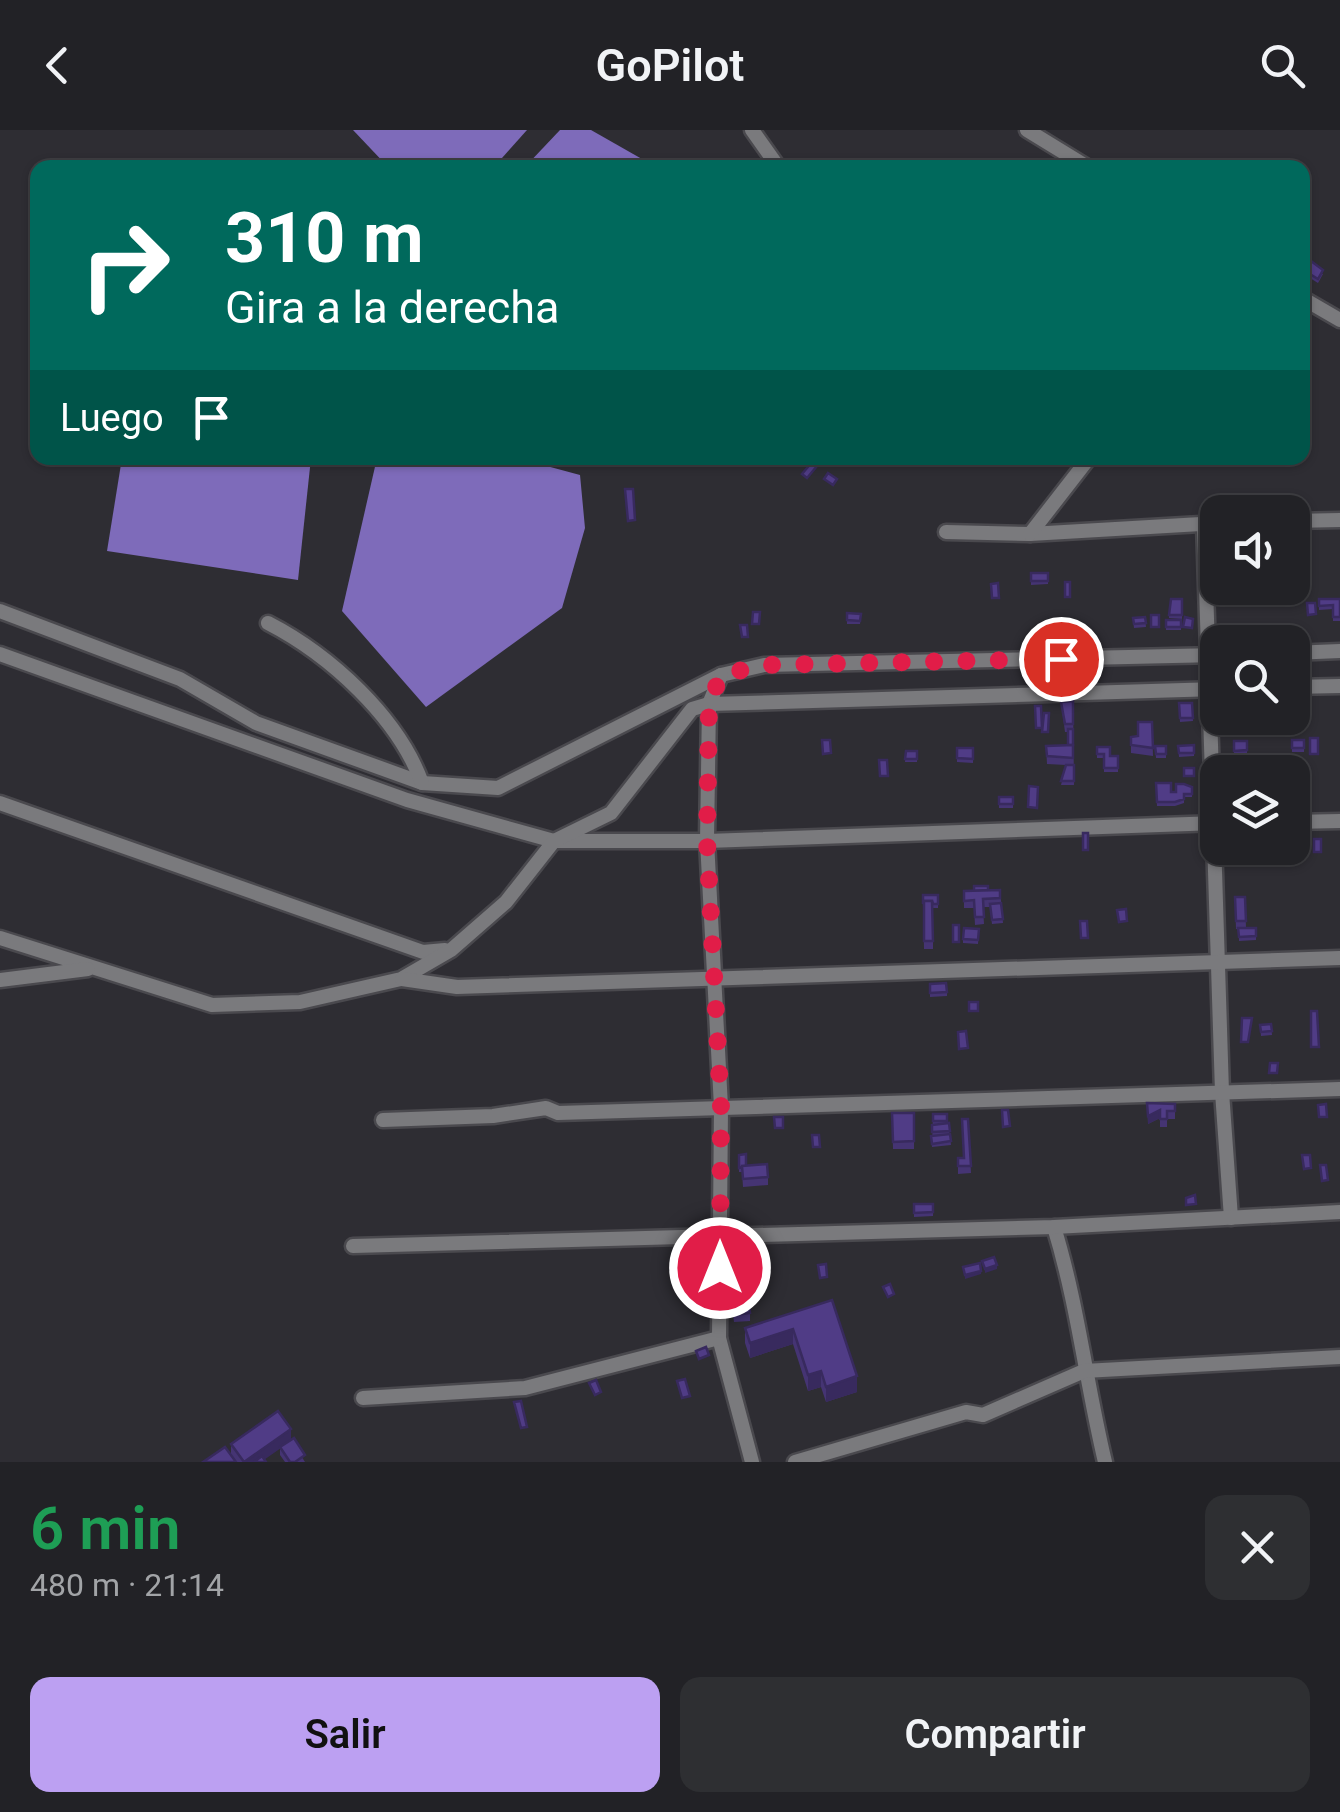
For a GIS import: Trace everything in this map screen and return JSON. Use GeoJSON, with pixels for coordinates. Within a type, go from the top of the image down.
{"type":"FeatureCollection","features":[{"type":"Feature","properties":{"kind":"street"},"geometry":{"type":"LineString","coordinates":[[752,130],[773,160]]}},
{"type":"Feature","properties":{"kind":"street"},"geometry":{"type":"LineString","coordinates":[[1028,130],[1076,160]]}},
{"type":"Feature","properties":{"kind":"street"},"geometry":{"type":"LineString","coordinates":[[1310,303],[1340,320]]}},
{"type":"Feature","properties":{"kind":"street"},"geometry":{"type":"LineString","coordinates":[[1030,534],[1083,465]]}},
{"type":"Feature","properties":{"kind":"street"},"geometry":{"type":"LineString","coordinates":[[1310,521],[1340,520]]}},
{"type":"Feature","properties":{"kind":"street"},"geometry":{"type":"LineString","coordinates":[[946,532],[1030,534],[1200,525]]}},
{"type":"Feature","properties":{"kind":"street"},"geometry":{"type":"LineString","coordinates":[[0,611],[180,679],[256,723],[422,784],[498,788],[721,675],[764,665],[1200,656]]}},
{"type":"Feature","properties":{"kind":"street"},"geometry":{"type":"LineString","coordinates":[[268,623],[318,654],[358,692],[411,754],[422,784]]}},
{"type":"Feature","properties":{"kind":"street"},"geometry":{"type":"LineString","coordinates":[[1310,652],[1340,651]]}},
{"type":"Feature","properties":{"kind":"street"},"geometry":{"type":"LineString","coordinates":[[0,654],[407,800],[554,841],[707,841],[1200,824]]}},
{"type":"Feature","properties":{"kind":"street"},"geometry":{"type":"LineString","coordinates":[[721,675],[709,704],[707,841],[721,1107],[719,1338],[752,1462]]}},
{"type":"Feature","properties":{"kind":"street"},"geometry":{"type":"LineString","coordinates":[[1310,687],[1340,686]]}},
{"type":"Feature","properties":{"kind":"street"},"geometry":{"type":"LineString","coordinates":[[0,938],[212,1005],[300,1002],[401,979],[451,950],[506,902],[554,841],[611,813],[679,720],[692,709],[709,704],[1200,689]]}},
{"type":"Feature","properties":{"kind":"street"},"geometry":{"type":"LineString","coordinates":[[0,803],[423,952],[451,950]]}},
{"type":"Feature","properties":{"kind":"street"},"geometry":{"type":"LineString","coordinates":[[1310,822],[1340,821]]}},
{"type":"Feature","properties":{"kind":"street"},"geometry":{"type":"LineString","coordinates":[[1217,865],[1222,1092],[1231,1218]]}},
{"type":"Feature","properties":{"kind":"street"},"geometry":{"type":"LineString","coordinates":[[401,979],[457,987],[1340,958]]}},
{"type":"Feature","properties":{"kind":"street"},"geometry":{"type":"LineString","coordinates":[[0,980],[90,968]]}},
{"type":"Feature","properties":{"kind":"street"},"geometry":{"type":"LineString","coordinates":[[382,1120],[492,1116],[546,1108],[558,1113],[1340,1089]]}},
{"type":"Feature","properties":{"kind":"street"},"geometry":{"type":"LineString","coordinates":[[352,1246],[1054,1227],[1340,1212]]}},
{"type":"Feature","properties":{"kind":"street"},"geometry":{"type":"LineString","coordinates":[[1054,1227],[1079,1315],[1084,1371],[1104,1462]]}},
{"type":"Feature","properties":{"kind":"street"},"geometry":{"type":"LineString","coordinates":[[363,1398],[525,1388],[719,1338]]}},
{"type":"Feature","properties":{"kind":"street"},"geometry":{"type":"LineString","coordinates":[[795,1462],[966,1412],[984,1415],[1084,1371],[1340,1357]]}},
{"type":"Feature","properties":{"kind":"shaded area"},"geometry":{"type":"Polygon","coordinates":[[[353,130],[527,130],[500,160],[381,160],[353,130]]]}},
{"type":"Feature","properties":{"kind":"shaded area"},"geometry":{"type":"Polygon","coordinates":[[[560,130],[591,130],[644,160],[532,160],[560,130]]]}},
{"type":"Feature","properties":{"kind":"shaded area"},"geometry":{"type":"Polygon","coordinates":[[[121,465],[310,465],[298,580],[107,551],[121,465]]]}},
{"type":"Feature","properties":{"kind":"shaded area"},"geometry":{"type":"Polygon","coordinates":[[[375,465],[543,465],[580,475],[585,528],[562,608],[426,707],[342,611],[375,465]]]}},
{"type":"Feature","properties":{"kind":"building"},"geometry":{"type":"Polygon","coordinates":[[[1310,263],[1323,270],[1318,279],[1310,274],[1310,263]]]}},
{"type":"Feature","properties":{"kind":"building"},"geometry":{"type":"Polygon","coordinates":[[[810,465],[817,466],[807,478],[802,474],[810,465]]]}},
{"type":"Feature","properties":{"kind":"building"},"geometry":{"type":"Polygon","coordinates":[[[828,473],[837,479],[833,485],[824,479],[828,473]]]}},
{"type":"Feature","properties":{"kind":"building"},"geometry":{"type":"Polygon","coordinates":[[[625,489],[633,489],[635,520],[628,521],[625,489]]]}},
{"type":"Feature","properties":{"kind":"building"},"geometry":{"type":"Polygon","coordinates":[[[1031,573],[1048,573],[1048,581],[1031,581],[1031,573]]]}},
{"type":"Feature","properties":{"kind":"building"},"geometry":{"type":"Polygon","coordinates":[[[1065,582],[1070,582],[1070,597],[1065,597],[1065,582]]]}},
{"type":"Feature","properties":{"kind":"building"},"geometry":{"type":"Polygon","coordinates":[[[998,583],[999,598],[992,598],[991,584],[998,583]]]}},
{"type":"Feature","properties":{"kind":"building"},"geometry":{"type":"Polygon","coordinates":[[[1171,599],[1182,599],[1182,615],[1169,615],[1171,599]]]}},
{"type":"Feature","properties":{"kind":"building"},"geometry":{"type":"Polygon","coordinates":[[[1319,599],[1340,599],[1340,617],[1333,617],[1333,605],[1319,606],[1319,599]]]}},
{"type":"Feature","properties":{"kind":"building"},"geometry":{"type":"Polygon","coordinates":[[[1315,603],[1316,614],[1308,615],[1307,605],[1315,603]]]}},
{"type":"Feature","properties":{"kind":"building"},"geometry":{"type":"Polygon","coordinates":[[[753,612],[760,612],[759,624],[752,624],[753,612]]]}},
{"type":"Feature","properties":{"kind":"building"},"geometry":{"type":"Polygon","coordinates":[[[847,613],[861,614],[860,621],[847,620],[847,613]]]}},
{"type":"Feature","properties":{"kind":"building"},"geometry":{"type":"Polygon","coordinates":[[[1151,615],[1159,615],[1159,627],[1151,627],[1151,615]]]}},
{"type":"Feature","properties":{"kind":"building"},"geometry":{"type":"Polygon","coordinates":[[[1145,617],[1146,623],[1134,624],[1133,618],[1145,617]]]}},
{"type":"Feature","properties":{"kind":"building"},"geometry":{"type":"Polygon","coordinates":[[[1185,617],[1193,619],[1192,628],[1183,627],[1185,617]]]}},
{"type":"Feature","properties":{"kind":"building"},"geometry":{"type":"Polygon","coordinates":[[[1166,620],[1181,620],[1181,627],[1166,627],[1166,620]]]}},
{"type":"Feature","properties":{"kind":"building"},"geometry":{"type":"Polygon","coordinates":[[[740,625],[747,625],[748,637],[742,637],[740,625]]]}},
{"type":"Feature","properties":{"kind":"building"},"geometry":{"type":"Polygon","coordinates":[[[1073,701],[1073,724],[1065,724],[1061,702],[1073,701]]]}},
{"type":"Feature","properties":{"kind":"building"},"geometry":{"type":"Polygon","coordinates":[[[1179,703],[1192,703],[1193,718],[1180,718],[1179,703]]]}},
{"type":"Feature","properties":{"kind":"building"},"geometry":{"type":"Polygon","coordinates":[[[1035,706],[1041,706],[1042,728],[1036,728],[1035,706]]]}},
{"type":"Feature","properties":{"kind":"building"},"geometry":{"type":"Polygon","coordinates":[[[1044,713],[1049,713],[1048,732],[1042,732],[1044,713]]]}},
{"type":"Feature","properties":{"kind":"building"},"geometry":{"type":"Polygon","coordinates":[[[1138,722],[1152,722],[1153,748],[1131,745],[1131,737],[1138,736],[1138,722]]]}},
{"type":"Feature","properties":{"kind":"building"},"geometry":{"type":"Polygon","coordinates":[[[1068,729],[1073,729],[1073,745],[1068,745],[1068,729]]]}},
{"type":"Feature","properties":{"kind":"building"},"geometry":{"type":"Polygon","coordinates":[[[1310,738],[1318,738],[1318,754],[1310,754],[1310,738]]]}},
{"type":"Feature","properties":{"kind":"building"},"geometry":{"type":"Polygon","coordinates":[[[822,740],[830,740],[831,753],[823,754],[822,740]]]}},
{"type":"Feature","properties":{"kind":"building"},"geometry":{"type":"Polygon","coordinates":[[[1292,740],[1304,740],[1304,748],[1292,748],[1292,740]]]}},
{"type":"Feature","properties":{"kind":"building"},"geometry":{"type":"Polygon","coordinates":[[[1234,741],[1247,741],[1247,750],[1234,751],[1234,741]]]}},
{"type":"Feature","properties":{"kind":"building"},"geometry":{"type":"Polygon","coordinates":[[[1073,745],[1073,758],[1047,756],[1046,746],[1073,745]]]}},
{"type":"Feature","properties":{"kind":"building"},"geometry":{"type":"Polygon","coordinates":[[[1194,745],[1194,753],[1179,753],[1178,746],[1194,745]]]}},
{"type":"Feature","properties":{"kind":"building"},"geometry":{"type":"Polygon","coordinates":[[[1155,746],[1166,746],[1166,754],[1156,754],[1155,746]]]}},
{"type":"Feature","properties":{"kind":"building"},"geometry":{"type":"Polygon","coordinates":[[[1097,747],[1110,747],[1110,756],[1118,756],[1118,768],[1104,768],[1104,754],[1097,754],[1097,747]]]}},
{"type":"Feature","properties":{"kind":"building"},"geometry":{"type":"Polygon","coordinates":[[[957,748],[973,748],[973,759],[957,758],[957,748]]]}},
{"type":"Feature","properties":{"kind":"building"},"geometry":{"type":"Polygon","coordinates":[[[906,751],[917,751],[917,759],[905,759],[906,751]]]}},
{"type":"Feature","properties":{"kind":"building"},"geometry":{"type":"Polygon","coordinates":[[[879,760],[887,760],[888,776],[880,776],[879,760]]]}},
{"type":"Feature","properties":{"kind":"building"},"geometry":{"type":"Polygon","coordinates":[[[1066,765],[1074,765],[1074,781],[1061,781],[1066,765]]]}},
{"type":"Feature","properties":{"kind":"building"},"geometry":{"type":"Polygon","coordinates":[[[1184,768],[1194,768],[1194,776],[1184,776],[1184,768]]]}},
{"type":"Feature","properties":{"kind":"building"},"geometry":{"type":"Polygon","coordinates":[[[1156,783],[1171,783],[1171,792],[1176,792],[1176,784],[1184,784],[1192,787],[1192,794],[1184,794],[1184,799],[1175,802],[1157,802],[1156,783]]]}},
{"type":"Feature","properties":{"kind":"building"},"geometry":{"type":"Polygon","coordinates":[[[1029,786],[1038,787],[1037,808],[1028,807],[1029,786]]]}},
{"type":"Feature","properties":{"kind":"building"},"geometry":{"type":"Polygon","coordinates":[[[999,797],[1013,797],[1013,804],[999,804],[999,797]]]}},
{"type":"Feature","properties":{"kind":"building"},"geometry":{"type":"Polygon","coordinates":[[[1083,833],[1088,833],[1088,850],[1083,850],[1083,833]]]}},
{"type":"Feature","properties":{"kind":"building"},"geometry":{"type":"Polygon","coordinates":[[[1314,839],[1321,839],[1321,852],[1314,852],[1314,839]]]}},
{"type":"Feature","properties":{"kind":"building"},"geometry":{"type":"Polygon","coordinates":[[[974,886],[988,886],[988,890],[974,891],[974,886]]]}},
{"type":"Feature","properties":{"kind":"building"},"geometry":{"type":"Polygon","coordinates":[[[1000,890],[1000,898],[983,899],[984,917],[975,917],[974,900],[964,901],[964,891],[1000,890]]]}},
{"type":"Feature","properties":{"kind":"building"},"geometry":{"type":"Polygon","coordinates":[[[923,895],[938,895],[938,904],[923,904],[923,895]]]}},
{"type":"Feature","properties":{"kind":"building"},"geometry":{"type":"Polygon","coordinates":[[[1235,897],[1245,897],[1246,921],[1236,921],[1235,897]]]}},
{"type":"Feature","properties":{"kind":"building"},"geometry":{"type":"Polygon","coordinates":[[[924,901],[932,901],[933,941],[924,941],[924,901]]]}},
{"type":"Feature","properties":{"kind":"building"},"geometry":{"type":"Polygon","coordinates":[[[1001,903],[1003,919],[992,920],[990,904],[1001,903]]]}},
{"type":"Feature","properties":{"kind":"building"},"geometry":{"type":"Polygon","coordinates":[[[1126,909],[1127,921],[1119,922],[1117,910],[1126,909]]]}},
{"type":"Feature","properties":{"kind":"building"},"geometry":{"type":"Polygon","coordinates":[[[1080,921],[1087,921],[1088,938],[1081,938],[1080,921]]]}},
{"type":"Feature","properties":{"kind":"building"},"geometry":{"type":"Polygon","coordinates":[[[953,925],[959,925],[959,942],[953,942],[953,925]]]}},
{"type":"Feature","properties":{"kind":"building"},"geometry":{"type":"Polygon","coordinates":[[[964,928],[979,929],[978,940],[963,939],[964,928]]]}},
{"type":"Feature","properties":{"kind":"building"},"geometry":{"type":"Polygon","coordinates":[[[1238,928],[1256,928],[1256,936],[1239,937],[1238,928]]]}},
{"type":"Feature","properties":{"kind":"building"},"geometry":{"type":"Polygon","coordinates":[[[946,983],[947,992],[930,993],[930,984],[946,983]]]}},
{"type":"Feature","properties":{"kind":"building"},"geometry":{"type":"Polygon","coordinates":[[[969,1002],[978,1002],[978,1011],[969,1011],[969,1002]]]}},
{"type":"Feature","properties":{"kind":"building"},"geometry":{"type":"Polygon","coordinates":[[[1311,1011],[1317,1011],[1319,1047],[1311,1047],[1311,1011]]]}},
{"type":"Feature","properties":{"kind":"building"},"geometry":{"type":"Polygon","coordinates":[[[1242,1018],[1252,1018],[1248,1042],[1241,1042],[1242,1018]]]}},
{"type":"Feature","properties":{"kind":"building"},"geometry":{"type":"Polygon","coordinates":[[[1271,1024],[1272,1031],[1261,1032],[1260,1025],[1271,1024]]]}},
{"type":"Feature","properties":{"kind":"building"},"geometry":{"type":"Polygon","coordinates":[[[966,1031],[968,1048],[959,1049],[958,1032],[966,1031]]]}},
{"type":"Feature","properties":{"kind":"building"},"geometry":{"type":"Polygon","coordinates":[[[1270,1063],[1278,1063],[1277,1073],[1269,1073],[1270,1063]]]}},
{"type":"Feature","properties":{"kind":"building"},"geometry":{"type":"Polygon","coordinates":[[[1147,1103],[1175,1104],[1175,1111],[1167,1111],[1167,1119],[1160,1119],[1160,1110],[1148,1116],[1147,1103]]]}},
{"type":"Feature","properties":{"kind":"building"},"geometry":{"type":"Polygon","coordinates":[[[1326,1104],[1327,1117],[1319,1117],[1318,1105],[1326,1104]]]}},
{"type":"Feature","properties":{"kind":"building"},"geometry":{"type":"Polygon","coordinates":[[[1002,1110],[1008,1110],[1010,1126],[1003,1127],[1002,1110]]]}},
{"type":"Feature","properties":{"kind":"building"},"geometry":{"type":"Polygon","coordinates":[[[892,1113],[914,1113],[914,1141],[893,1142],[892,1113]]]}},
{"type":"Feature","properties":{"kind":"building"},"geometry":{"type":"Polygon","coordinates":[[[933,1114],[947,1114],[947,1121],[933,1121],[933,1114]]]}},
{"type":"Feature","properties":{"kind":"building"},"geometry":{"type":"Polygon","coordinates":[[[774,1117],[783,1117],[783,1128],[775,1128],[774,1117]]]}},
{"type":"Feature","properties":{"kind":"building"},"geometry":{"type":"Polygon","coordinates":[[[962,1119],[968,1119],[971,1166],[958,1166],[958,1158],[964,1158],[962,1119]]]}},
{"type":"Feature","properties":{"kind":"building"},"geometry":{"type":"Polygon","coordinates":[[[949,1123],[950,1131],[932,1132],[932,1125],[949,1123]]]}},
{"type":"Feature","properties":{"kind":"building"},"geometry":{"type":"Polygon","coordinates":[[[950,1134],[951,1141],[932,1144],[931,1136],[950,1134]]]}},
{"type":"Feature","properties":{"kind":"building"},"geometry":{"type":"Polygon","coordinates":[[[812,1135],[819,1135],[820,1147],[813,1147],[812,1135]]]}},
{"type":"Feature","properties":{"kind":"building"},"geometry":{"type":"Polygon","coordinates":[[[746,1154],[746,1166],[739,1168],[739,1155],[746,1154]]]}},
{"type":"Feature","properties":{"kind":"building"},"geometry":{"type":"Polygon","coordinates":[[[1302,1155],[1310,1155],[1311,1168],[1304,1169],[1302,1155]]]}},
{"type":"Feature","properties":{"kind":"building"},"geometry":{"type":"Polygon","coordinates":[[[767,1164],[768,1177],[743,1179],[742,1166],[767,1164]]]}},
{"type":"Feature","properties":{"kind":"building"},"geometry":{"type":"Polygon","coordinates":[[[1320,1165],[1326,1165],[1328,1180],[1322,1181],[1320,1165]]]}},
{"type":"Feature","properties":{"kind":"building"},"geometry":{"type":"Polygon","coordinates":[[[1195,1195],[1196,1204],[1186,1205],[1186,1198],[1195,1195]]]}},
{"type":"Feature","properties":{"kind":"building"},"geometry":{"type":"Polygon","coordinates":[[[914,1204],[933,1204],[933,1212],[914,1213],[914,1204]]]}},
{"type":"Feature","properties":{"kind":"building"},"geometry":{"type":"Polygon","coordinates":[[[994,1257],[997,1265],[985,1269],[982,1261],[994,1257]]]}},
{"type":"Feature","properties":{"kind":"building"},"geometry":{"type":"Polygon","coordinates":[[[980,1263],[981,1271],[965,1275],[963,1267],[980,1263]]]}},
{"type":"Feature","properties":{"kind":"building"},"geometry":{"type":"Polygon","coordinates":[[[826,1264],[827,1277],[820,1278],[818,1265],[826,1264]]]}},
{"type":"Feature","properties":{"kind":"building"},"geometry":{"type":"Polygon","coordinates":[[[890,1284],[894,1294],[888,1297],[883,1287],[890,1284]]]}},
{"type":"Feature","properties":{"kind":"building"},"geometry":{"type":"Polygon","coordinates":[[[747,1288],[750,1313],[734,1315],[731,1289],[747,1288]]]}},
{"type":"Feature","properties":{"kind":"building"},"geometry":{"type":"Polygon","coordinates":[[[832,1300],[857,1376],[826,1387],[821,1371],[808,1375],[793,1329],[750,1343],[745,1328],[832,1300]]]}},
{"type":"Feature","properties":{"kind":"building"},"geometry":{"type":"Polygon","coordinates":[[[706,1347],[709,1355],[699,1359],[696,1351],[706,1347]]]}},
{"type":"Feature","properties":{"kind":"building"},"geometry":{"type":"Polygon","coordinates":[[[685,1379],[690,1396],[682,1398],[677,1381],[685,1379]]]}},
{"type":"Feature","properties":{"kind":"building"},"geometry":{"type":"Polygon","coordinates":[[[596,1380],[601,1392],[595,1395],[589,1383],[596,1380]]]}},
{"type":"Feature","properties":{"kind":"building"},"geometry":{"type":"Polygon","coordinates":[[[521,1401],[527,1427],[521,1428],[514,1402],[521,1401]]]}},
{"type":"Feature","properties":{"kind":"building"},"geometry":{"type":"Polygon","coordinates":[[[278,1411],[291,1429],[244,1462],[231,1444],[278,1411]]]}},
{"type":"Feature","properties":{"kind":"building"},"geometry":{"type":"Polygon","coordinates":[[[294,1438],[305,1455],[290,1462],[280,1447],[294,1438]]]}},
{"type":"Feature","properties":{"kind":"building"},"geometry":{"type":"Polygon","coordinates":[[[225,1447],[236,1462],[203,1462],[225,1447]]]}},
{"type":"Feature","properties":{"kind":"route"},"geometry":{"type":"LineString","coordinates":[[720,1268],[721,1107],[707,841],[709,704],[721,675],[764,665],[1061,659]]}}]}
